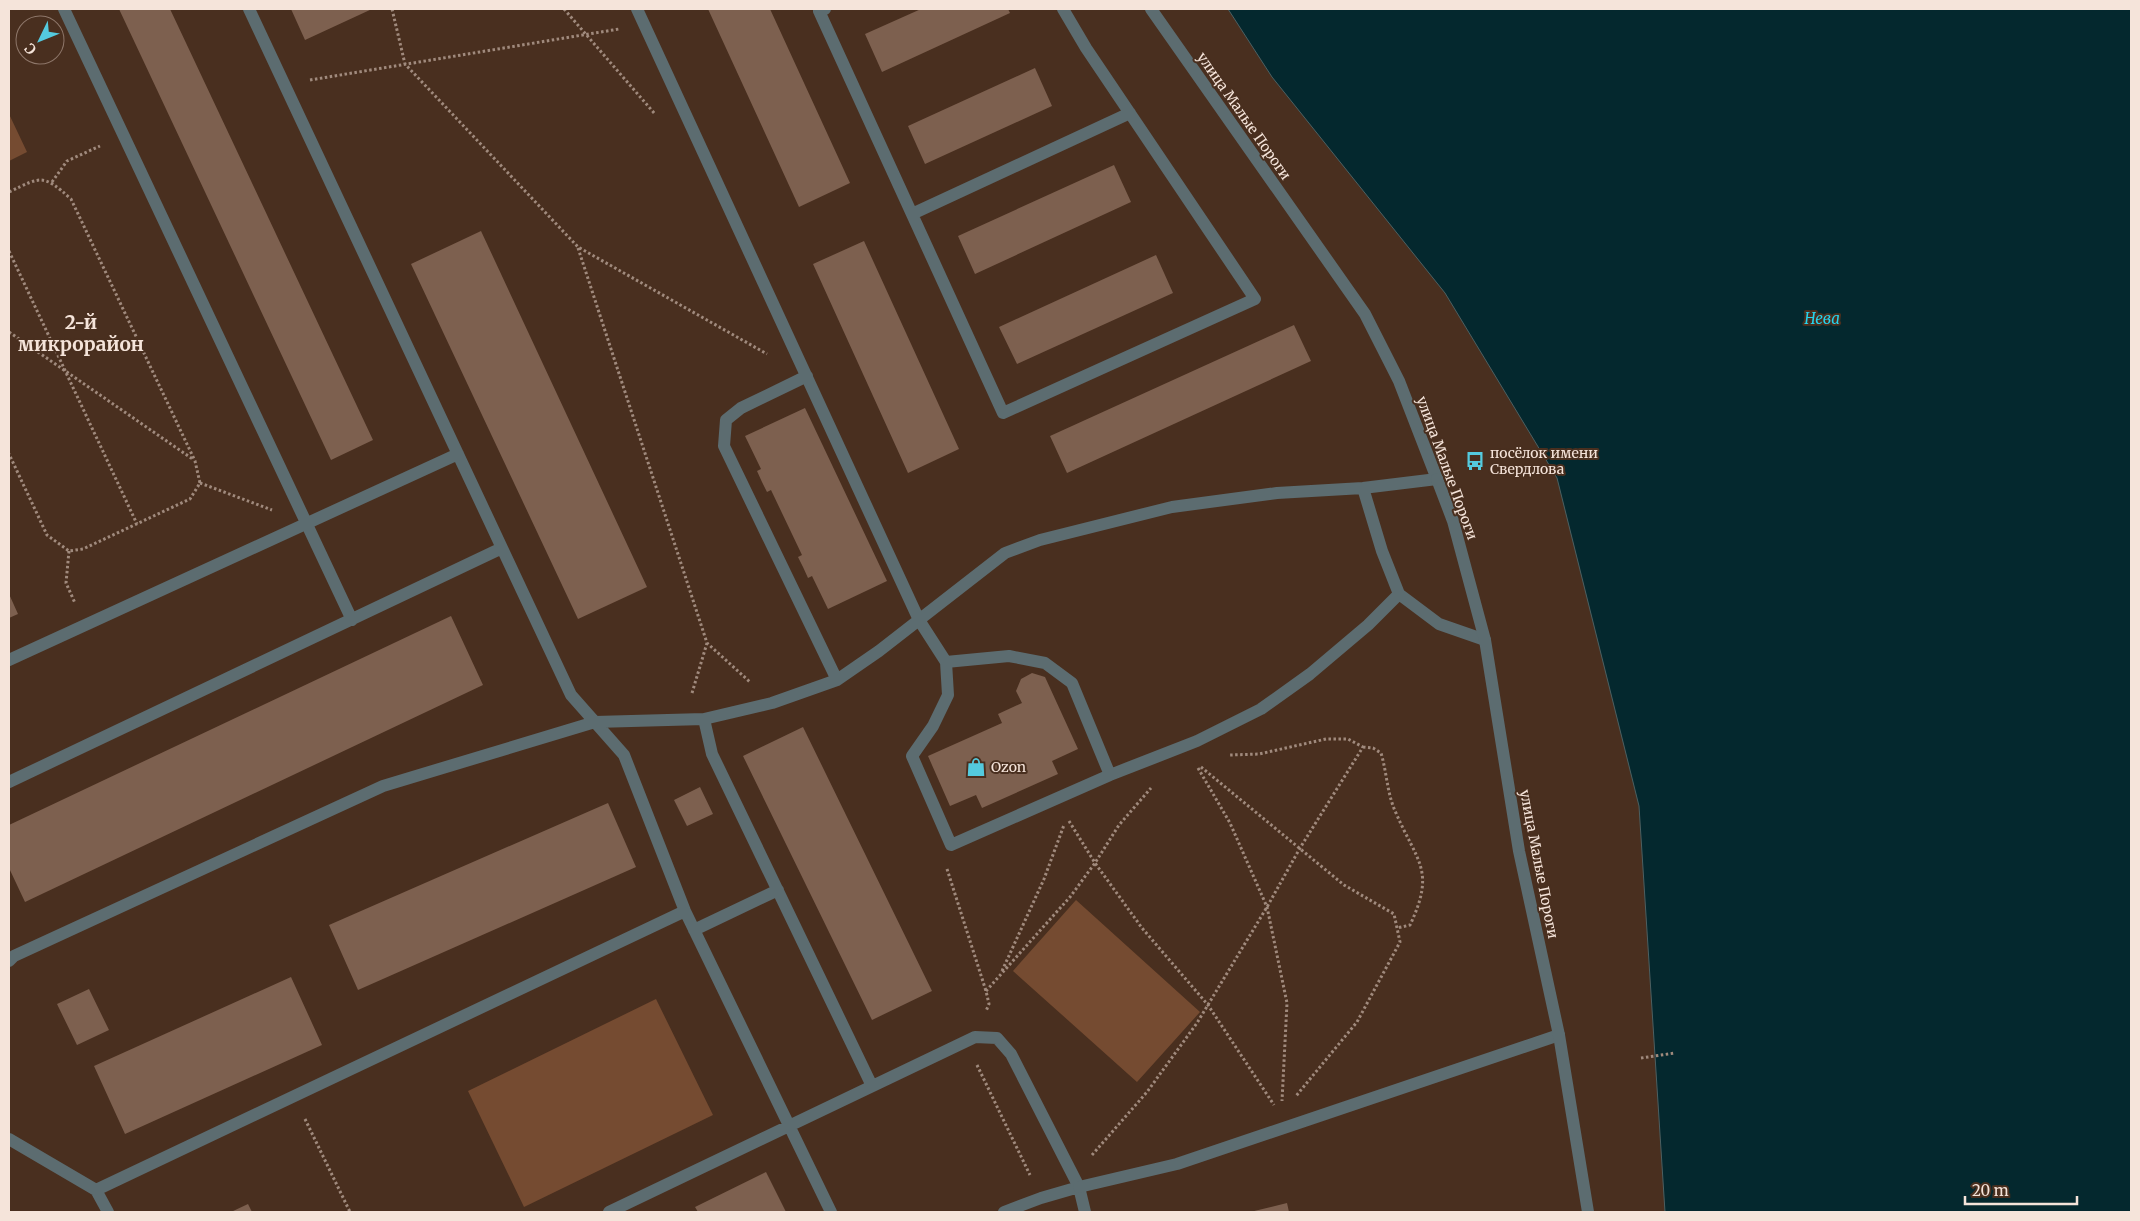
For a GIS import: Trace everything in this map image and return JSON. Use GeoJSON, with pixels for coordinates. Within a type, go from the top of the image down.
{"type":"FeatureCollection","features":[{"type":"Feature","properties":{"kind":"street"},"geometry":{"type":"LineString","coordinates":[[64,9],[352,620]]}},
{"type":"Feature","properties":{"kind":"street"},"geometry":{"type":"LineString","coordinates":[[249,9],[571,695],[624,754],[685,911],[831,1212]]}},
{"type":"Feature","properties":{"kind":"street"},"geometry":{"type":"LineString","coordinates":[[637,9],[919,620],[946,662],[948,695],[933,726],[912,756],[951,845],[1110,775],[1197,741],[1261,709],[1310,674],[1368,625],[1399,594]]}},
{"type":"Feature","properties":{"kind":"street"},"geometry":{"type":"LineString","coordinates":[[825,9],[819,12],[1003,413],[1254,299],[1063,9]]}},
{"type":"Feature","properties":{"kind":"street","name":"улица Малые Пороги"},"geometry":{"type":"LineString","coordinates":[[1151,9],[1365,314],[1399,381],[1438,479],[1453,522],[1485,640],[1519,850],[1559,1035],[1588,1212]]}},
{"type":"Feature","properties":{"kind":"street"},"geometry":{"type":"LineString","coordinates":[[912,214],[1130,113]]}},
{"type":"Feature","properties":{"kind":"street"},"geometry":{"type":"LineString","coordinates":[[807,376],[741,408],[726,420],[724,446],[837,680]]}},
{"type":"Feature","properties":{"kind":"street"},"geometry":{"type":"LineString","coordinates":[[9,660],[458,454]]}},
{"type":"Feature","properties":{"kind":"street"},"geometry":{"type":"LineString","coordinates":[[9,961],[23,952],[383,786],[595,722],[704,719],[772,703],[837,680],[919,620],[1005,553],[1040,540],[1172,507],[1277,493],[1363,488],[1438,479]]}},
{"type":"Feature","properties":{"kind":"street"},"geometry":{"type":"LineString","coordinates":[[1363,488],[1382,551],[1399,594],[1439,624],[1485,640]]}},
{"type":"Feature","properties":{"kind":"street"},"geometry":{"type":"LineString","coordinates":[[9,782],[502,548]]}},
{"type":"Feature","properties":{"kind":"street"},"geometry":{"type":"LineString","coordinates":[[946,662],[1009,656],[1045,663],[1072,683],[1110,775]]}},
{"type":"Feature","properties":{"kind":"street"},"geometry":{"type":"LineString","coordinates":[[704,719],[712,754],[872,1086]]}},
{"type":"Feature","properties":{"kind":"street"},"geometry":{"type":"LineString","coordinates":[[694,930],[778,890]]}},
{"type":"Feature","properties":{"kind":"street"},"geometry":{"type":"LineString","coordinates":[[96,1190],[685,911]]}},
{"type":"Feature","properties":{"kind":"street"},"geometry":{"type":"LineString","coordinates":[[1004,1212],[1076,1182],[1177,1164],[1559,1035]]}},
{"type":"Feature","properties":{"kind":"street"},"geometry":{"type":"LineString","coordinates":[[609,1212],[970,1039],[997,1038],[1011,1054],[1076,1182],[1085,1212]]}},
{"type":"Feature","properties":{"kind":"street"},"geometry":{"type":"LineString","coordinates":[[9,1139],[96,1190],[108,1212]]}},
{"type":"Feature","properties":{"kind":"path"},"geometry":{"type":"LineString","coordinates":[[392,9],[405,64],[578,247],[807,376]]}},
{"type":"Feature","properties":{"kind":"path"},"geometry":{"type":"LineString","coordinates":[[564,9],[657,116]]}},
{"type":"Feature","properties":{"kind":"path"},"geometry":{"type":"LineString","coordinates":[[284,84],[644,25]]}},
{"type":"Feature","properties":{"kind":"path"},"geometry":{"type":"LineString","coordinates":[[52,182],[67,161],[123,134]]}},
{"type":"Feature","properties":{"kind":"path"},"geometry":{"type":"LineString","coordinates":[[9,192],[36,179],[52,182],[72,199],[195,461],[200,483],[190,499],[83,549],[69,550],[47,535],[9,454]]}},
{"type":"Feature","properties":{"kind":"path"},"geometry":{"type":"LineString","coordinates":[[578,247],[707,643],[772,703]]}},
{"type":"Feature","properties":{"kind":"path"},"geometry":{"type":"LineString","coordinates":[[9,252],[137,524]]}},
{"type":"Feature","properties":{"kind":"path"},"geometry":{"type":"LineString","coordinates":[[9,332],[195,461]]}},
{"type":"Feature","properties":{"kind":"path"},"geometry":{"type":"LineString","coordinates":[[200,483],[306,523]]}},
{"type":"Feature","properties":{"kind":"path"},"geometry":{"type":"LineString","coordinates":[[69,550],[66,583],[85,625]]}},
{"type":"Feature","properties":{"kind":"path"},"geometry":{"type":"LineString","coordinates":[[684,719],[707,643]]}},
{"type":"Feature","properties":{"kind":"path"},"geometry":{"type":"LineString","coordinates":[[1197,741],[1228,756],[1259,754],[1326,739],[1348,739],[1363,747],[1373,748],[1381,753],[1387,788],[1395,812],[1418,857],[1423,880],[1420,904],[1410,925],[1397,928]]}},
{"type":"Feature","properties":{"kind":"path"},"geometry":{"type":"LineString","coordinates":[[1076,1182],[1147,1092],[1208,1005],[1268,907],[1300,848],[1363,747]]}},
{"type":"Feature","properties":{"kind":"path"},"geometry":{"type":"LineString","coordinates":[[1281,1114],[1356,1022],[1400,942],[1394,914],[1344,885],[1195,762],[1230,823],[1268,907],[1287,1003],[1281,1114],[1281,1128]]}},
{"type":"Feature","properties":{"kind":"path"},"geometry":{"type":"LineString","coordinates":[[986,990],[1070,897],[1095,863],[1119,825],[1155,783]]}},
{"type":"Feature","properties":{"kind":"path"},"geometry":{"type":"LineString","coordinates":[[1001,974],[1044,879],[1066,817],[1095,863],[1142,928],[1208,1005],[1281,1114]]}},
{"type":"Feature","properties":{"kind":"path"},"geometry":{"type":"LineString","coordinates":[[951,845],[945,865],[989,1004],[970,1039],[1041,1198]]}},
{"type":"Feature","properties":{"kind":"path"},"geometry":{"type":"LineString","coordinates":[[1641,1058],[1676,1053]]}},
{"type":"Feature","properties":{"kind":"path"},"geometry":{"type":"LineString","coordinates":[[294,1096],[350,1212]]}},
{"type":"Feature","properties":{"kind":"shaded area"},"geometry":{"type":"Polygon","coordinates":[[[9,114],[27,152],[9,161],[9,114]]]}},
{"type":"Feature","properties":{"kind":"shaded area"},"geometry":{"type":"Polygon","coordinates":[[[1076,900],[1200,1012],[1137,1082],[1013,971],[1076,900]]]}},
{"type":"Feature","properties":{"kind":"shaded area"},"geometry":{"type":"Polygon","coordinates":[[[656,999],[713,1115],[524,1207],[468,1091],[656,999]]]}},
{"type":"Feature","properties":{"kind":"water","name":"Нева"},"geometry":{"type":"Polygon","coordinates":[[[1228,9],[2131,9],[2131,1212],[1665,1212],[1639,806],[1557,478],[1445,293],[1272,77],[1228,9]]]}},
{"type":"Feature","properties":{"kind":"building"},"geometry":{"type":"Polygon","coordinates":[[[119,9],[170,9],[373,440],[331,460],[119,9]]]}},
{"type":"Feature","properties":{"kind":"building"},"geometry":{"type":"Polygon","coordinates":[[[291,9],[372,9],[305,40],[291,9]]]}},
{"type":"Feature","properties":{"kind":"building"},"geometry":{"type":"Polygon","coordinates":[[[708,9],[770,9],[850,183],[799,207],[708,9]]]}},
{"type":"Feature","properties":{"kind":"building"},"geometry":{"type":"Polygon","coordinates":[[[921,9],[1008,9],[1010,13],[882,72],[865,34],[921,9]]]}},
{"type":"Feature","properties":{"kind":"building"},"geometry":{"type":"Polygon","coordinates":[[[1035,68],[1052,106],[925,164],[908,126],[1035,68]]]}},
{"type":"Feature","properties":{"kind":"building"},"geometry":{"type":"Polygon","coordinates":[[[1114,165],[1131,202],[975,274],[958,236],[1114,165]]]}},
{"type":"Feature","properties":{"kind":"building"},"geometry":{"type":"Polygon","coordinates":[[[481,231],[647,587],[578,619],[411,264],[481,231]]]}},
{"type":"Feature","properties":{"kind":"building"},"geometry":{"type":"Polygon","coordinates":[[[864,241],[959,449],[908,473],[813,264],[864,241]]]}},
{"type":"Feature","properties":{"kind":"building"},"geometry":{"type":"Polygon","coordinates":[[[1156,255],[1173,293],[1017,364],[999,327],[1156,255]]]}},
{"type":"Feature","properties":{"kind":"building"},"geometry":{"type":"Polygon","coordinates":[[[1294,325],[1311,361],[1067,473],[1050,436],[1294,325]]]}},
{"type":"Feature","properties":{"kind":"building"},"geometry":{"type":"Polygon","coordinates":[[[805,408],[887,581],[828,609],[812,576],[808,578],[798,557],[802,555],[771,490],[767,492],[762,482],[757,471],[761,469],[745,436],[805,408]]]}},
{"type":"Feature","properties":{"kind":"building"},"geometry":{"type":"Polygon","coordinates":[[[9,594],[18,614],[9,618],[9,594]]]}},
{"type":"Feature","properties":{"kind":"building"},"geometry":{"type":"Polygon","coordinates":[[[451,616],[483,685],[25,902],[9,868],[9,825],[451,616]]]}},
{"type":"Feature","properties":{"kind":"building"},"geometry":{"type":"Polygon","coordinates":[[[1032,673],[1045,677],[1078,749],[1052,761],[1058,774],[982,808],[976,795],[950,806],[928,756],[1002,723],[998,714],[1022,703],[1016,691],[1021,679],[1032,673]]]}},
{"type":"Feature","properties":{"kind":"building"},"geometry":{"type":"Polygon","coordinates":[[[803,727],[932,991],[872,1020],[743,756],[803,727]]]}},
{"type":"Feature","properties":{"kind":"building"},"geometry":{"type":"Polygon","coordinates":[[[700,787],[713,814],[687,826],[674,800],[700,787]]]}},
{"type":"Feature","properties":{"kind":"building"},"geometry":{"type":"Polygon","coordinates":[[[608,803],[636,867],[358,990],[329,925],[608,803]]]}},
{"type":"Feature","properties":{"kind":"building"},"geometry":{"type":"Polygon","coordinates":[[[291,977],[322,1045],[125,1134],[94,1066],[291,977]]]}},
{"type":"Feature","properties":{"kind":"building"},"geometry":{"type":"Polygon","coordinates":[[[89,989],[109,1030],[77,1045],[57,1004],[89,989]]]}},
{"type":"Feature","properties":{"kind":"building"},"geometry":{"type":"Polygon","coordinates":[[[766,1172],[786,1212],[698,1212],[695,1207],[766,1172]]]}},
{"type":"Feature","properties":{"kind":"building"},"geometry":{"type":"Polygon","coordinates":[[[1287,1203],[1289,1212],[1250,1212],[1287,1203]]]}},
{"type":"Feature","properties":{"kind":"building"},"geometry":{"type":"Polygon","coordinates":[[[248,1204],[252,1212],[231,1212],[248,1204]]]}},
{"type":"Feature","properties":{"kind":"place","name":"посёлок имени Свердлова"},"geometry":{"type":"Point","coordinates":[1475,461]}},
{"type":"Feature","properties":{"kind":"place","name":"Ozon"},"geometry":{"type":"Point","coordinates":[976,767]}},
{"type":"Feature","properties":{"kind":"district","name":"2-й микрорайон"},"geometry":{"type":"Point","coordinates":[81,333]}}]}
